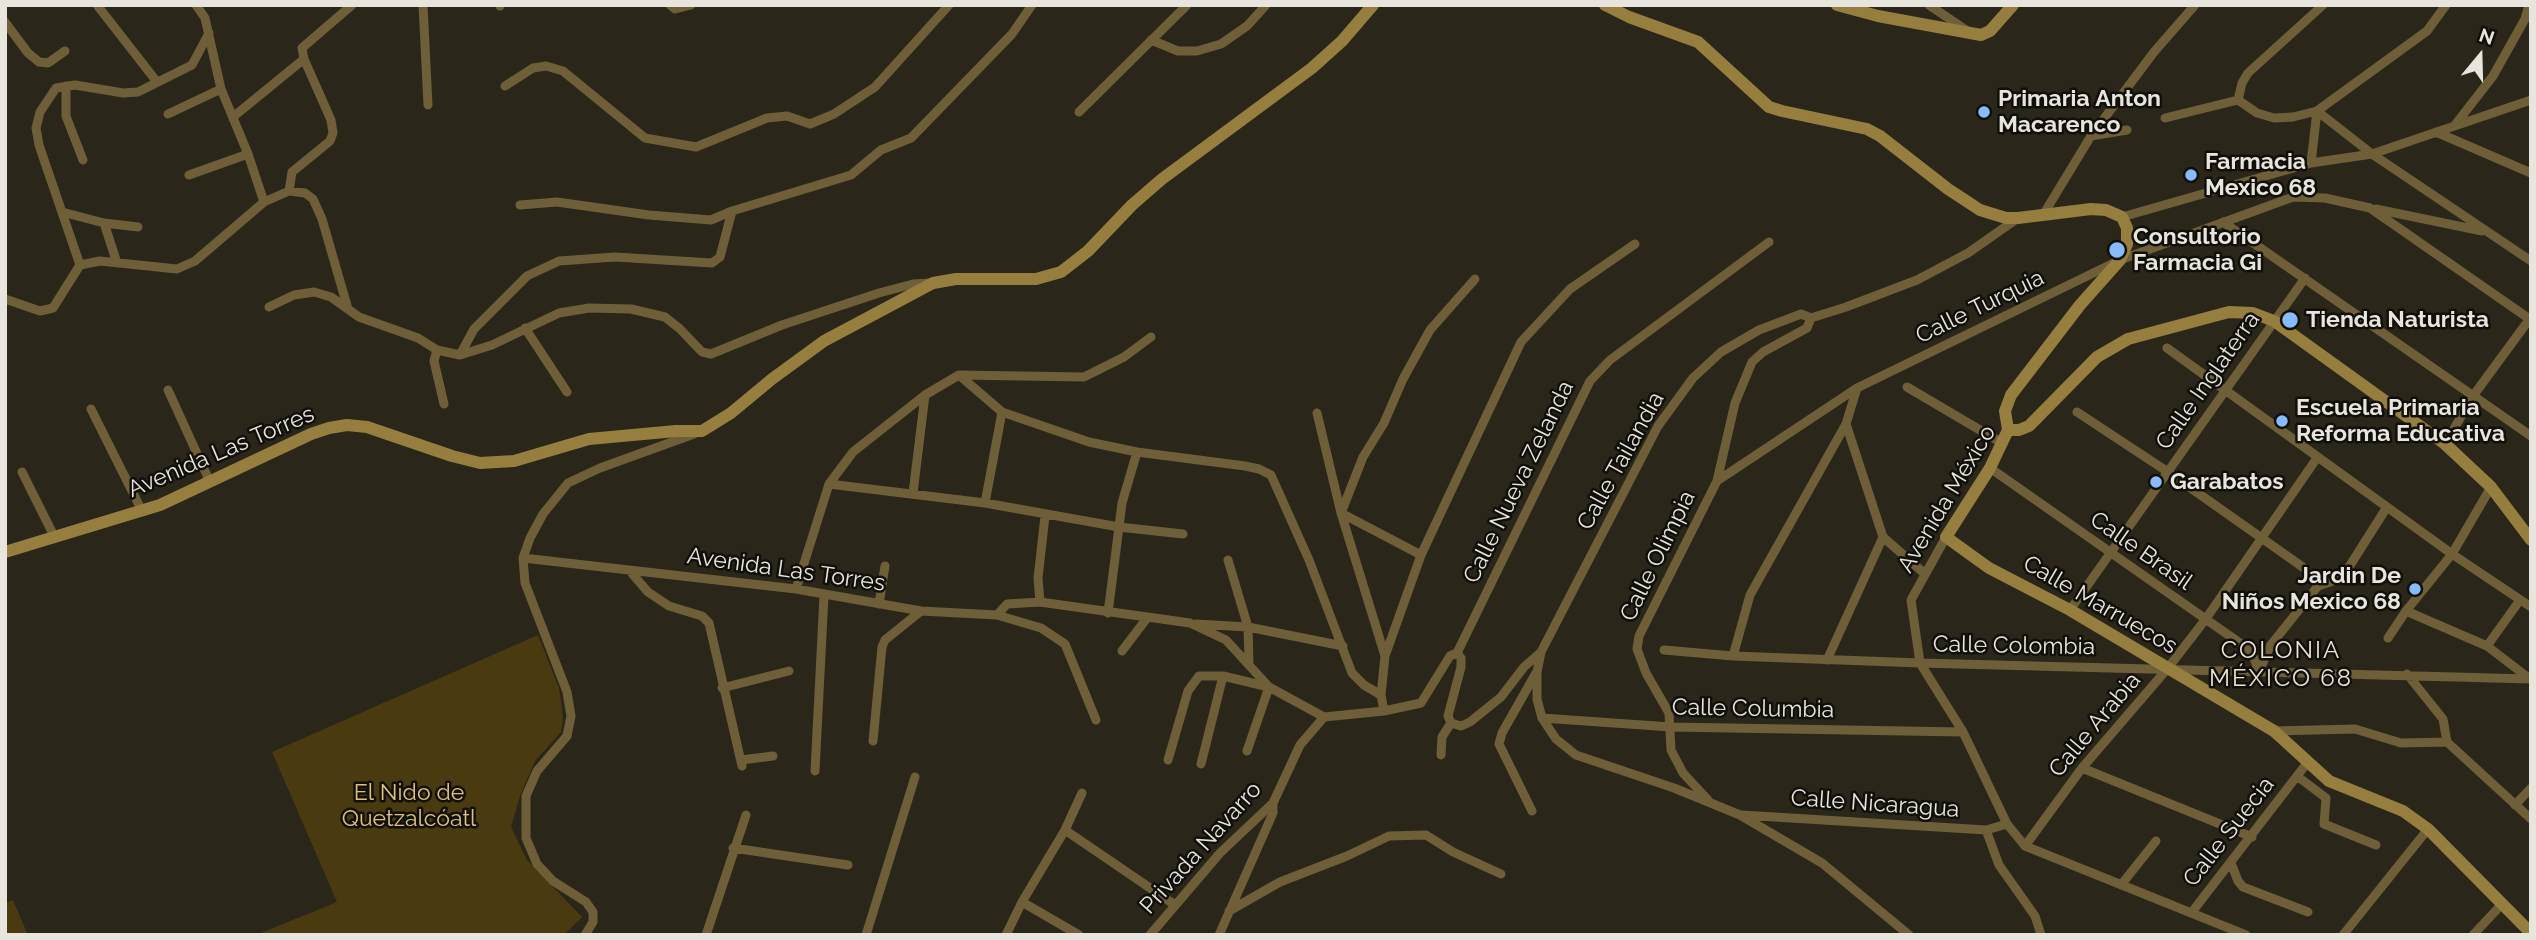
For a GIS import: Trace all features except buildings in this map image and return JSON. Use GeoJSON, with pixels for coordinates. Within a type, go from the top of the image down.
{"type":"FeatureCollection","features":[{"type":"Feature","properties":{"kind":"street"},"geometry":{"type":"LineString","coordinates":[[97,5],[157,82]]}},
{"type":"Feature","properties":{"kind":"street"},"geometry":{"type":"LineString","coordinates":[[196,5],[205,18],[221,89],[248,154],[264,202]]}},
{"type":"Feature","properties":{"kind":"street"},"geometry":{"type":"LineString","coordinates":[[289,191],[292,172],[330,141],[333,133],[331,120],[304,59],[302,48],[352,5]]}},
{"type":"Feature","properties":{"kind":"street"},"geometry":{"type":"LineString","coordinates":[[423,5],[428,106]]}},
{"type":"Feature","properties":{"kind":"street"},"geometry":{"type":"LineString","coordinates":[[670,5],[675,9],[691,5]]}},
{"type":"Feature","properties":{"kind":"street"},"geometry":{"type":"LineString","coordinates":[[505,86],[533,68],[546,66],[563,71],[645,138],[696,147],[767,118],[787,116],[810,124],[834,114],[875,87],[949,5]]}},
{"type":"Feature","properties":{"kind":"street"},"geometry":{"type":"LineString","coordinates":[[520,205],[557,202],[649,215],[711,220],[851,174],[881,150],[911,138],[1012,34],[1032,5]]}},
{"type":"Feature","properties":{"kind":"street"},"geometry":{"type":"LineString","coordinates":[[1079,113],[1187,5]]}},
{"type":"Feature","properties":{"kind":"street"},"geometry":{"type":"LineString","coordinates":[[1151,40],[1178,51],[1198,51],[1221,44],[1247,26],[1266,5]]}},
{"type":"Feature","properties":{"kind":"street"},"geometry":{"type":"LineString","coordinates":[[269,307],[294,295],[314,292],[331,297],[359,317],[418,338],[437,350],[460,355],[492,345],[559,313],[589,308],[631,309],[665,317],[680,328],[702,352],[711,354],[782,325],[913,284],[956,279],[1036,279],[1062,272],[1088,251],[1132,205],[1162,179],[1312,68],[1342,41],[1373,5]]}},
{"type":"Feature","properties":{"kind":"street"},"geometry":{"type":"LineString","coordinates":[[1605,5],[1629,17],[1698,42],[1769,107],[1867,129],[1891,144],[1964,201],[1990,214],[2018,218],[2091,209],[2106,210],[2122,217],[2311,163],[2372,154],[2531,100]]}},
{"type":"Feature","properties":{"kind":"street"},"geometry":{"type":"LineString","coordinates":[[1837,5],[1973,35],[1990,31],[2013,5]]}},
{"type":"Feature","properties":{"kind":"street"},"geometry":{"type":"LineString","coordinates":[[1929,5],[1973,35]]}},
{"type":"Feature","properties":{"kind":"street"},"geometry":{"type":"LineString","coordinates":[[2043,215],[2091,136],[2154,52],[2195,5]]}},
{"type":"Feature","properties":{"kind":"street"},"geometry":{"type":"LineString","coordinates":[[2238,100],[2242,83],[2248,74],[2323,5]]}},
{"type":"Feature","properties":{"kind":"street"},"geometry":{"type":"LineString","coordinates":[[2165,118],[2238,100],[2257,113],[2274,118],[2317,111],[2427,31],[2446,5]]}},
{"type":"Feature","properties":{"kind":"street"},"geometry":{"type":"LineString","coordinates":[[2455,125],[2493,76],[2525,19],[2529,5]]}},
{"type":"Feature","properties":{"kind":"street"},"geometry":{"type":"LineString","coordinates":[[5,22],[28,53],[39,62],[48,63],[65,51]]}},
{"type":"Feature","properties":{"kind":"street"},"geometry":{"type":"LineString","coordinates":[[80,265],[38,145],[36,128],[40,113],[56,88],[65,86],[89,86],[123,93],[138,92],[192,65],[209,33]]}},
{"type":"Feature","properties":{"kind":"street"},"geometry":{"type":"LineString","coordinates":[[233,117],[304,59]]}},
{"type":"Feature","properties":{"kind":"street"},"geometry":{"type":"LineString","coordinates":[[65,86],[66,116],[83,160]]}},
{"type":"Feature","properties":{"kind":"street"},"geometry":{"type":"LineString","coordinates":[[168,114],[221,89]]}},
{"type":"Feature","properties":{"kind":"street"},"geometry":{"type":"LineString","coordinates":[[2317,111],[2372,154],[2531,261]]}},
{"type":"Feature","properties":{"kind":"street"},"geometry":{"type":"LineString","coordinates":[[2311,163],[2317,111]]}},
{"type":"Feature","properties":{"kind":"street"},"geometry":{"type":"LineString","coordinates":[[2091,136],[2127,130]]}},
{"type":"Feature","properties":{"kind":"street"},"geometry":{"type":"LineString","coordinates":[[2436,132],[2531,173]]}},
{"type":"Feature","properties":{"kind":"street"},"geometry":{"type":"LineString","coordinates":[[189,174],[248,154]]}},
{"type":"Feature","properties":{"kind":"street"},"geometry":{"type":"LineString","coordinates":[[5,299],[40,311],[53,308],[80,265],[100,261],[177,269],[195,261],[264,202],[289,191],[305,193],[313,199],[322,219],[348,309]]}},
{"type":"Feature","properties":{"kind":"street","name":"Calle Turquia"},"geometry":{"type":"LineString","coordinates":[[1717,481],[1857,388],[2120,260],[2293,197],[2325,198],[2488,232]]}},
{"type":"Feature","properties":{"kind":"street"},"geometry":{"type":"LineString","coordinates":[[2370,208],[2530,318],[2473,396],[2445,444]]}},
{"type":"Feature","properties":{"kind":"street"},"geometry":{"type":"LineString","coordinates":[[460,355],[474,329],[527,276],[559,261],[570,260],[615,257],[712,263],[720,257],[732,211]]}},
{"type":"Feature","properties":{"kind":"street"},"geometry":{"type":"LineString","coordinates":[[62,212],[104,223],[138,227]]}},
{"type":"Feature","properties":{"kind":"street"},"geometry":{"type":"LineString","coordinates":[[2008,430],[2005,411],[2011,395],[2080,305],[2120,260],[2127,244],[2127,228],[2122,217]]}},
{"type":"Feature","properties":{"kind":"street","name":"Calle Tailandia"},"geometry":{"type":"LineString","coordinates":[[1537,672],[1541,652],[1658,426],[1693,378],[1721,352],[1759,330],[1801,314],[1811,318],[1917,280],[1968,253],[2018,218]]}},
{"type":"Feature","properties":{"kind":"street"},"geometry":{"type":"LineString","coordinates":[[2222,222],[2531,436]]}},
{"type":"Feature","properties":{"kind":"street"},"geometry":{"type":"LineString","coordinates":[[104,223],[117,263]]}},
{"type":"Feature","properties":{"kind":"street","name":"Calle Nueva Zelanda"},"geometry":{"type":"LineString","coordinates":[[1457,653],[1590,381],[1610,360],[1769,242]]}},
{"type":"Feature","properties":{"kind":"street"},"geometry":{"type":"LineString","coordinates":[[1384,711],[1381,695],[1385,656],[1422,555],[1521,342],[1570,289],[1635,244]]}},
{"type":"Feature","properties":{"kind":"street","name":"Calle Inglaterra"},"geometry":{"type":"LineString","coordinates":[[2070,610],[2305,278]]}},
{"type":"Feature","properties":{"kind":"street"},"geometry":{"type":"LineString","coordinates":[[1341,513],[1363,457],[1384,423],[1403,379],[1430,330],[1475,279]]}},
{"type":"Feature","properties":{"kind":"street"},"geometry":{"type":"LineString","coordinates":[[585,935],[593,922],[593,912],[586,902],[553,881],[537,863],[526,838],[526,796],[537,771],[567,736],[570,716],[566,692],[525,583],[523,558],[530,538],[543,514],[568,483],[600,468],[702,431],[731,413],[824,341],[933,283]]}},
{"type":"Feature","properties":{"kind":"street","name":"Avenida México"},"geometry":{"type":"LineString","coordinates":[[1920,663],[1911,600],[1946,537],[1990,468],[2008,430],[2029,426],[2097,357],[2128,339],[2230,312],[2253,313],[2274,321],[2445,444],[2491,487],[2531,540]]}},
{"type":"Feature","properties":{"kind":"street","name":"Calle Olimpia"},"geometry":{"type":"LineString","coordinates":[[1671,727],[1669,713],[1646,673],[1637,649],[1639,636],[1717,481],[1735,403],[1752,362],[1763,352],[1807,328],[1811,318]]}},
{"type":"Feature","properties":{"kind":"street"},"geometry":{"type":"LineString","coordinates":[[525,328],[567,392]]}},
{"type":"Feature","properties":{"kind":"street"},"geometry":{"type":"LineString","coordinates":[[796,589],[829,484],[853,452],[925,395],[959,375],[1083,377],[1124,356],[1151,337]]}},
{"type":"Feature","properties":{"kind":"street"},"geometry":{"type":"LineString","coordinates":[[2167,348],[2452,554],[2531,607]]}},
{"type":"Feature","properties":{"kind":"street"},"geometry":{"type":"LineString","coordinates":[[437,350],[434,361],[444,404]]}},
{"type":"Feature","properties":{"kind":"street"},"geometry":{"type":"LineString","coordinates":[[959,375],[1002,412],[1089,442],[1137,452],[1245,466],[1271,475],[1309,560],[1352,673],[1364,685],[1381,695]]}},
{"type":"Feature","properties":{"kind":"street"},"geometry":{"type":"LineString","coordinates":[[1907,387],[2002,443]]}},
{"type":"Feature","properties":{"kind":"street"},"geometry":{"type":"LineString","coordinates":[[1733,656],[1750,595],[1846,424],[1857,388]]}},
{"type":"Feature","properties":{"kind":"street"},"geometry":{"type":"LineString","coordinates":[[167,390],[210,482]]}},
{"type":"Feature","properties":{"kind":"street"},"geometry":{"type":"LineString","coordinates":[[913,493],[925,395]]}},
{"type":"Feature","properties":{"kind":"street"},"geometry":{"type":"LineString","coordinates":[[91,409],[142,511]]}},
{"type":"Feature","properties":{"kind":"street"},"geometry":{"type":"LineString","coordinates":[[985,503],[1002,412]]}},
{"type":"Feature","properties":{"kind":"street"},"geometry":{"type":"LineString","coordinates":[[2077,412],[2263,538],[2304,568],[2318,586]]}},
{"type":"Feature","properties":{"kind":"street"},"geometry":{"type":"LineString","coordinates":[[1317,413],[1341,513],[1385,656]]}},
{"type":"Feature","properties":{"kind":"street"},"geometry":{"type":"LineString","coordinates":[[1846,424],[1884,537],[1925,574]]}},
{"type":"Feature","properties":{"kind":"street","name":"Avenida Las Torres"},"geometry":{"type":"LineString","coordinates":[[5,552],[142,511],[311,434],[347,425],[367,427],[480,463],[514,461],[589,439],[702,431]]}},
{"type":"Feature","properties":{"kind":"street"},"geometry":{"type":"LineString","coordinates":[[1108,613],[1122,503],[1137,452]]}},
{"type":"Feature","properties":{"kind":"street","name":"Calle Arabia"},"geometry":{"type":"LineString","coordinates":[[2025,846],[2082,768],[2168,668],[2318,458]]}},
{"type":"Feature","properties":{"kind":"street","name":"Calle Brasil"},"geometry":{"type":"LineString","coordinates":[[1990,468],[2247,648],[2252,653],[2259,673]]}},
{"type":"Feature","properties":{"kind":"street"},"geometry":{"type":"LineString","coordinates":[[22,472],[55,538]]}},
{"type":"Feature","properties":{"kind":"street"},"geometry":{"type":"LineString","coordinates":[[829,484],[985,503],[1045,516],[1183,534]]}},
{"type":"Feature","properties":{"kind":"street"},"geometry":{"type":"LineString","coordinates":[[2388,638],[2452,554],[2491,487]]}},
{"type":"Feature","properties":{"kind":"street"},"geometry":{"type":"LineString","coordinates":[[2259,673],[2270,646],[2318,586],[2342,578],[2387,507]]}},
{"type":"Feature","properties":{"kind":"street"},"geometry":{"type":"LineString","coordinates":[[1341,513],[1422,555]]}},
{"type":"Feature","properties":{"kind":"street"},"geometry":{"type":"LineString","coordinates":[[1040,602],[1038,578],[1045,516]]}},
{"type":"Feature","properties":{"kind":"street"},"geometry":{"type":"LineString","coordinates":[[1827,660],[1884,537]]}},
{"type":"Feature","properties":{"kind":"street","name":"Calle Marruecos"},"geometry":{"type":"LineString","coordinates":[[1946,537],[1989,568],[2070,610],[2274,731],[2329,781],[2403,811],[2428,829],[2531,933]]}},
{"type":"Feature","properties":{"kind":"street","name":"Avenida Las Torres"},"geometry":{"type":"LineString","coordinates":[[523,558],[796,589],[921,611],[996,615],[1041,628],[1065,644],[1096,720]]}},
{"type":"Feature","properties":{"kind":"street"},"geometry":{"type":"LineString","coordinates":[[1228,560],[1244,607],[1248,627],[1249,663]]}},
{"type":"Feature","properties":{"kind":"street"},"geometry":{"type":"LineString","coordinates":[[879,604],[885,566]]}},
{"type":"Feature","properties":{"kind":"street"},"geometry":{"type":"LineString","coordinates":[[629,570],[648,592],[658,599],[669,606],[702,616],[709,623],[722,688],[742,763],[773,756]]}},
{"type":"Feature","properties":{"kind":"street"},"geometry":{"type":"LineString","coordinates":[[815,771],[824,596]]}},
{"type":"Feature","properties":{"kind":"street"},"geometry":{"type":"LineString","coordinates":[[2487,646],[2520,600]]}},
{"type":"Feature","properties":{"kind":"street"},"geometry":{"type":"LineString","coordinates":[[996,615],[1007,604],[1040,602],[1147,618],[1248,627],[1343,646]]}},
{"type":"Feature","properties":{"kind":"street"},"geometry":{"type":"LineString","coordinates":[[873,741],[883,647],[886,640],[921,611]]}},
{"type":"Feature","properties":{"kind":"street"},"geometry":{"type":"LineString","coordinates":[[2406,611],[2487,646],[2530,679]]}},
{"type":"Feature","properties":{"kind":"street"},"geometry":{"type":"LineString","coordinates":[[1122,651],[1147,618]]}},
{"type":"Feature","properties":{"kind":"street"},"geometry":{"type":"LineString","coordinates":[[1190,623],[1226,640],[1269,687]]}},
{"type":"Feature","properties":{"kind":"street","name":"Calle Colombia"},"geometry":{"type":"LineString","coordinates":[[1664,650],[1827,660],[2530,679]]}},
{"type":"Feature","properties":{"kind":"street"},"geometry":{"type":"LineString","coordinates":[[1451,723],[1461,726],[1482,714],[1541,652]]}},
{"type":"Feature","properties":{"kind":"street"},"geometry":{"type":"LineString","coordinates":[[1168,760],[1188,691],[1199,676],[1223,676],[1269,687],[1324,716],[1384,711],[1421,703],[1450,656],[1457,653],[1461,658],[1461,667],[1448,716],[1451,723]]}},
{"type":"Feature","properties":{"kind":"street"},"geometry":{"type":"LineString","coordinates":[[1920,663],[1963,732],[2007,824],[2025,846],[2192,912]]}},
{"type":"Feature","properties":{"kind":"street"},"geometry":{"type":"LineString","coordinates":[[722,688],[789,671]]}},
{"type":"Feature","properties":{"kind":"street"},"geometry":{"type":"LineString","coordinates":[[1537,672],[1536,699],[1542,718],[1556,738],[1576,755],[1674,788],[1740,815],[1822,863],[1909,935]]}},
{"type":"Feature","properties":{"kind":"street"},"geometry":{"type":"LineString","coordinates":[[1532,811],[1499,744],[1502,733],[1537,672]]}},
{"type":"Feature","properties":{"kind":"street"},"geometry":{"type":"LineString","coordinates":[[2407,674],[2443,719],[2447,742],[2531,819]]}},
{"type":"Feature","properties":{"kind":"street"},"geometry":{"type":"LineString","coordinates":[[1201,764],[1223,676]]}},
{"type":"Feature","properties":{"kind":"street"},"geometry":{"type":"LineString","coordinates":[[1247,751],[1269,687]]}},
{"type":"Feature","properties":{"kind":"street","name":"Privada Navarro"},"geometry":{"type":"LineString","coordinates":[[1150,935],[1220,853],[1273,803],[1300,745],[1324,716]]}},
{"type":"Feature","properties":{"kind":"street","name":"Calle Columbia"},"geometry":{"type":"LineString","coordinates":[[1542,718],[1671,727],[1963,732]]}},
{"type":"Feature","properties":{"kind":"street"},"geometry":{"type":"LineString","coordinates":[[1441,755],[1443,737],[1451,723]]}},
{"type":"Feature","properties":{"kind":"street"},"geometry":{"type":"LineString","coordinates":[[1671,727],[1671,750],[1683,773],[1712,803]]}},
{"type":"Feature","properties":{"kind":"street"},"geometry":{"type":"LineString","coordinates":[[2274,731],[2355,729],[2401,743],[2447,742]]}},
{"type":"Feature","properties":{"kind":"street","name":"Calle Suecia"},"geometry":{"type":"LineString","coordinates":[[2246,935],[2192,912],[2307,763]]}},
{"type":"Feature","properties":{"kind":"street"},"geometry":{"type":"LineString","coordinates":[[2082,768],[2252,837]]}},
{"type":"Feature","properties":{"kind":"street"},"geometry":{"type":"LineString","coordinates":[[2297,776],[2326,798],[2324,824],[2376,845]]}},
{"type":"Feature","properties":{"kind":"street"},"geometry":{"type":"LineString","coordinates":[[866,935],[915,777]]}},
{"type":"Feature","properties":{"kind":"street"},"geometry":{"type":"LineString","coordinates":[[2515,805],[2531,788]]}},
{"type":"Feature","properties":{"kind":"street"},"geometry":{"type":"LineString","coordinates":[[1006,935],[1022,902],[1065,830],[1082,793]]}},
{"type":"Feature","properties":{"kind":"street"},"geometry":{"type":"LineString","coordinates":[[1219,935],[1273,813],[1273,803]]}},
{"type":"Feature","properties":{"kind":"street"},"geometry":{"type":"LineString","coordinates":[[706,935],[746,815]]}},
{"type":"Feature","properties":{"kind":"street","name":"Calle Nicaragua"},"geometry":{"type":"LineString","coordinates":[[1740,815],[1986,830],[2007,824]]}},
{"type":"Feature","properties":{"kind":"street"},"geometry":{"type":"LineString","coordinates":[[2343,935],[2428,829]]}},
{"type":"Feature","properties":{"kind":"street"},"geometry":{"type":"LineString","coordinates":[[1065,830],[1175,905]]}},
{"type":"Feature","properties":{"kind":"street"},"geometry":{"type":"LineString","coordinates":[[1986,830],[1999,865],[2035,916],[2041,935]]}},
{"type":"Feature","properties":{"kind":"street"},"geometry":{"type":"LineString","coordinates":[[1229,911],[1280,882],[1389,836],[1426,835],[1453,852],[1501,874]]}},
{"type":"Feature","properties":{"kind":"street"},"geometry":{"type":"LineString","coordinates":[[2121,885],[2156,841]]}},
{"type":"Feature","properties":{"kind":"street"},"geometry":{"type":"LineString","coordinates":[[733,848],[848,865]]}},
{"type":"Feature","properties":{"kind":"street"},"geometry":{"type":"LineString","coordinates":[[2231,863],[2243,887],[2308,912]]}},
{"type":"Feature","properties":{"kind":"street"},"geometry":{"type":"LineString","coordinates":[[1022,902],[1079,935]]}},
{"type":"Feature","properties":{"kind":"street"},"geometry":{"type":"LineString","coordinates":[[2473,935],[2502,904]]}},
{"type":"Feature","properties":{"kind":"green space","name":"El Nido de Quetzalcóatl"},"geometry":{"type":"Polygon","coordinates":[[[538,635],[559,688],[563,717],[561,732],[535,761],[520,796],[511,827],[527,860],[582,917],[564,935],[256,935],[337,902],[272,752],[538,635]]]}},
{"type":"Feature","properties":{"kind":"green space"},"geometry":{"type":"Polygon","coordinates":[[[13,900],[28,935],[5,935],[5,903],[13,900]]]}},
{"type":"Feature","properties":{"kind":"place","name":"Primaria Anton Macarenco"},"geometry":{"type":"Point","coordinates":[1984,112]}},
{"type":"Feature","properties":{"kind":"place","name":"Farmacia Mexico 68"},"geometry":{"type":"Point","coordinates":[2191,175]}},
{"type":"Feature","properties":{"kind":"place","name":"Consultorio Farmacia Gi"},"geometry":{"type":"Point","coordinates":[2117,250]}},
{"type":"Feature","properties":{"kind":"place","name":"Tienda Naturista"},"geometry":{"type":"Point","coordinates":[2290,320]}},
{"type":"Feature","properties":{"kind":"place","name":"Escuela Primaria Reforma Educativa"},"geometry":{"type":"Point","coordinates":[2282,421]}},
{"type":"Feature","properties":{"kind":"place","name":"Garabatos"},"geometry":{"type":"Point","coordinates":[2156,482]}},
{"type":"Feature","properties":{"kind":"place","name":"Jardin De Niños Mexico 68"},"geometry":{"type":"Point","coordinates":[2415,589]}},
{"type":"Feature","properties":{"kind":"district","name":"COLONIA MÉXICO 68"},"geometry":{"type":"Point","coordinates":[2281,665]}}]}
